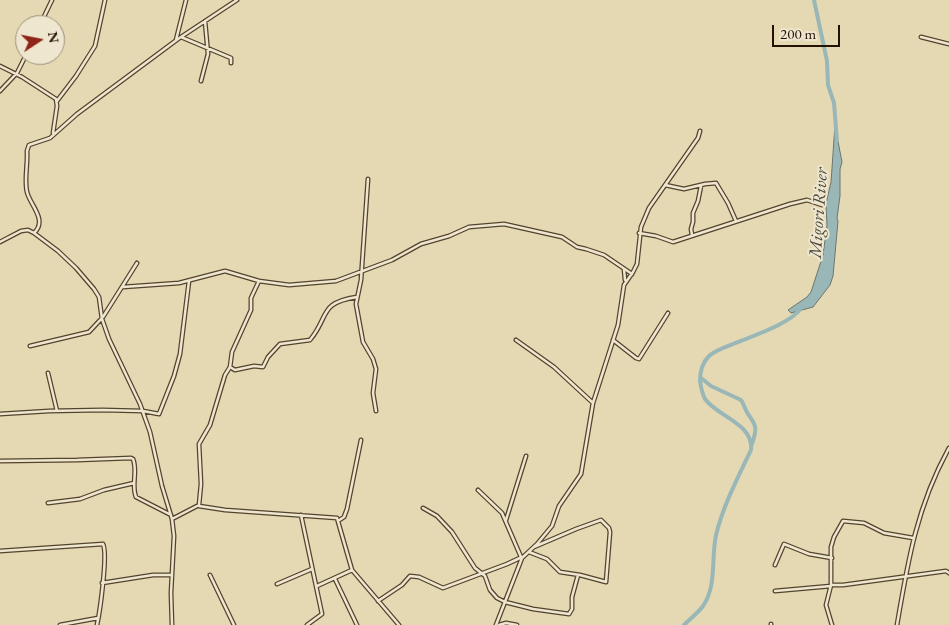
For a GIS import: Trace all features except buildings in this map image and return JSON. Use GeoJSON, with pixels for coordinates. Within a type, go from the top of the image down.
{"type":"FeatureCollection","features":[{"type":"Feature","properties":{"kind":"street"},"geometry":{"type":"LineString","coordinates":[[45,15],[52,0]]}},
{"type":"Feature","properties":{"kind":"street"},"geometry":{"type":"LineString","coordinates":[[53,135],[56,123],[57,101],[75,78],[95,46],[105,0]]}},
{"type":"Feature","properties":{"kind":"street"},"geometry":{"type":"LineString","coordinates":[[175,42],[186,0]]}},
{"type":"Feature","properties":{"kind":"street"},"geometry":{"type":"LineString","coordinates":[[34,233],[38,230],[37,211],[26,190],[28,148],[32,143],[46,140],[77,114],[205,20],[237,0]]}},
{"type":"Feature","properties":{"kind":"street"},"geometry":{"type":"LineString","coordinates":[[201,81],[208,49],[205,20]]}},
{"type":"Feature","properties":{"kind":"street"},"geometry":{"type":"LineString","coordinates":[[921,37],[949,44]]}},
{"type":"Feature","properties":{"kind":"street"},"geometry":{"type":"LineString","coordinates":[[181,38],[228,56],[231,63]]}},
{"type":"Feature","properties":{"kind":"street"},"geometry":{"type":"LineString","coordinates":[[0,91],[16,74],[21,65]]}},
{"type":"Feature","properties":{"kind":"street"},"geometry":{"type":"LineString","coordinates":[[0,66],[54,97],[57,101]]}},
{"type":"Feature","properties":{"kind":"street"},"geometry":{"type":"LineString","coordinates":[[625,282],[637,264],[639,233],[649,208],[698,138],[700,131]]}},
{"type":"Feature","properties":{"kind":"street"},"geometry":{"type":"LineString","coordinates":[[368,179],[361,272],[356,304],[363,342],[373,359],[376,369],[373,393],[376,411]]}},
{"type":"Feature","properties":{"kind":"street"},"geometry":{"type":"LineString","coordinates":[[665,185],[684,189],[712,183],[717,184],[736,221]]}},
{"type":"Feature","properties":{"kind":"street"},"geometry":{"type":"LineString","coordinates":[[692,235],[693,213],[698,201],[701,185]]}},
{"type":"Feature","properties":{"kind":"street"},"geometry":{"type":"LineString","coordinates":[[639,233],[673,242],[776,207],[807,200],[822,205]]}},
{"type":"Feature","properties":{"kind":"street"},"geometry":{"type":"LineString","coordinates":[[123,287],[189,281],[225,271],[259,281],[286,285],[339,280],[395,258],[421,244],[449,236],[469,227],[504,224],[562,237],[577,247],[604,256],[632,274]]}},
{"type":"Feature","properties":{"kind":"street"},"geometry":{"type":"LineString","coordinates":[[0,242],[21,231],[28,230],[34,233],[58,251],[85,277],[99,297],[102,319],[109,339],[143,411],[155,446],[161,482],[172,519],[174,536],[171,593],[172,625]]}},
{"type":"Feature","properties":{"kind":"street"},"geometry":{"type":"LineString","coordinates":[[30,346],[88,333],[102,319],[137,263]]}},
{"type":"Feature","properties":{"kind":"street"},"geometry":{"type":"LineString","coordinates":[[497,625],[518,568],[526,555],[552,526],[560,506],[580,474],[593,403],[618,326],[625,282],[624,269]]}},
{"type":"Feature","properties":{"kind":"street"},"geometry":{"type":"LineString","coordinates":[[0,414],[57,411],[143,411],[160,414],[180,354],[189,281]]}},
{"type":"Feature","properties":{"kind":"street"},"geometry":{"type":"LineString","coordinates":[[199,506],[201,484],[198,447],[210,425],[225,375],[230,367],[233,348],[250,312],[251,298],[259,281]]}},
{"type":"Feature","properties":{"kind":"street"},"geometry":{"type":"LineString","coordinates":[[230,367],[235,370],[254,366],[263,367],[268,357],[280,344],[310,340],[333,303],[358,297]]}},
{"type":"Feature","properties":{"kind":"street"},"geometry":{"type":"LineString","coordinates":[[613,340],[640,360],[668,313]]}},
{"type":"Feature","properties":{"kind":"street"},"geometry":{"type":"LineString","coordinates":[[516,340],[554,367],[593,403]]}},
{"type":"Feature","properties":{"kind":"street"},"geometry":{"type":"LineString","coordinates":[[48,373],[57,411]]}},
{"type":"Feature","properties":{"kind":"street"},"geometry":{"type":"LineString","coordinates":[[338,521],[344,517],[347,510],[361,440]]}},
{"type":"Feature","properties":{"kind":"street"},"geometry":{"type":"LineString","coordinates":[[897,625],[904,576],[913,538],[931,485],[949,448]]}},
{"type":"Feature","properties":{"kind":"street"},"geometry":{"type":"LineString","coordinates":[[506,520],[526,456]]}},
{"type":"Feature","properties":{"kind":"street"},"geometry":{"type":"LineString","coordinates":[[0,461],[131,458],[135,464],[134,493],[137,498],[170,515]]}},
{"type":"Feature","properties":{"kind":"street"},"geometry":{"type":"LineString","coordinates":[[48,502],[80,499],[104,490],[134,483]]}},
{"type":"Feature","properties":{"kind":"street"},"geometry":{"type":"LineString","coordinates":[[478,490],[498,507],[506,520],[522,557]]}},
{"type":"Feature","properties":{"kind":"street"},"geometry":{"type":"LineString","coordinates":[[172,519],[199,506],[225,510],[336,518],[352,570],[399,625]]}},
{"type":"Feature","properties":{"kind":"street"},"geometry":{"type":"LineString","coordinates":[[423,508],[437,516],[449,527],[475,568],[486,576],[492,594],[504,602],[533,609],[569,614],[572,610],[572,597],[578,574]]}},
{"type":"Feature","properties":{"kind":"street"},"geometry":{"type":"LineString","coordinates":[[301,515],[322,615],[307,625]]}},
{"type":"Feature","properties":{"kind":"street"},"geometry":{"type":"LineString","coordinates":[[832,625],[826,605],[831,585],[831,545],[844,520],[864,523],[884,533],[913,538]]}},
{"type":"Feature","properties":{"kind":"street"},"geometry":{"type":"LineString","coordinates":[[529,552],[547,560],[559,572],[578,574],[606,582],[610,532],[609,528],[602,521],[576,529],[534,548]]}},
{"type":"Feature","properties":{"kind":"street"},"geometry":{"type":"LineString","coordinates":[[0,551],[103,544],[105,557],[97,625]]}},
{"type":"Feature","properties":{"kind":"street"},"geometry":{"type":"LineString","coordinates":[[775,565],[784,544],[809,554],[832,558]]}},
{"type":"Feature","properties":{"kind":"street"},"geometry":{"type":"LineString","coordinates":[[378,601],[398,588],[411,576],[419,576],[443,588],[508,564],[526,555]]}},
{"type":"Feature","properties":{"kind":"street"},"geometry":{"type":"LineString","coordinates":[[277,584],[312,569]]}},
{"type":"Feature","properties":{"kind":"street"},"geometry":{"type":"LineString","coordinates":[[316,586],[352,570]]}},
{"type":"Feature","properties":{"kind":"street"},"geometry":{"type":"LineString","coordinates":[[775,591],[843,585],[946,571],[949,573]]}},
{"type":"Feature","properties":{"kind":"street"},"geometry":{"type":"LineString","coordinates":[[102,583],[153,575],[172,575]]}},
{"type":"Feature","properties":{"kind":"street"},"geometry":{"type":"LineString","coordinates":[[210,575],[234,625]]}},
{"type":"Feature","properties":{"kind":"street"},"geometry":{"type":"LineString","coordinates":[[335,579],[357,625]]}},
{"type":"Feature","properties":{"kind":"street"},"geometry":{"type":"LineString","coordinates":[[60,625],[98,618]]}},
{"type":"Feature","properties":{"kind":"street"},"geometry":{"type":"LineString","coordinates":[[497,625],[505,623],[517,625]]}},
{"type":"Feature","properties":{"kind":"water"},"geometry":{"type":"Polygon","coordinates":[[[835,126],[842,162],[833,276],[830,285],[813,307],[791,313],[788,310],[811,292],[823,255],[827,225],[826,204],[831,182],[835,126]]]}},
{"type":"Feature","properties":{"kind":"waterway","name":"Migori River"},"geometry":{"type":"LineString","coordinates":[[814,0],[827,61],[828,85],[834,103],[837,141]]}},
{"type":"Feature","properties":{"kind":"waterway","name":"Migori River"},"geometry":{"type":"LineString","coordinates":[[684,625],[701,609],[707,598],[712,581],[716,535],[719,524],[731,492],[751,450],[747,434],[741,427],[705,399],[700,381],[702,367],[714,352],[780,324],[797,313],[802,307]]}},
{"type":"Feature","properties":{"kind":"waterway"},"geometry":{"type":"LineString","coordinates":[[701,378],[711,386],[741,400],[755,425],[752,444]]}}]}
